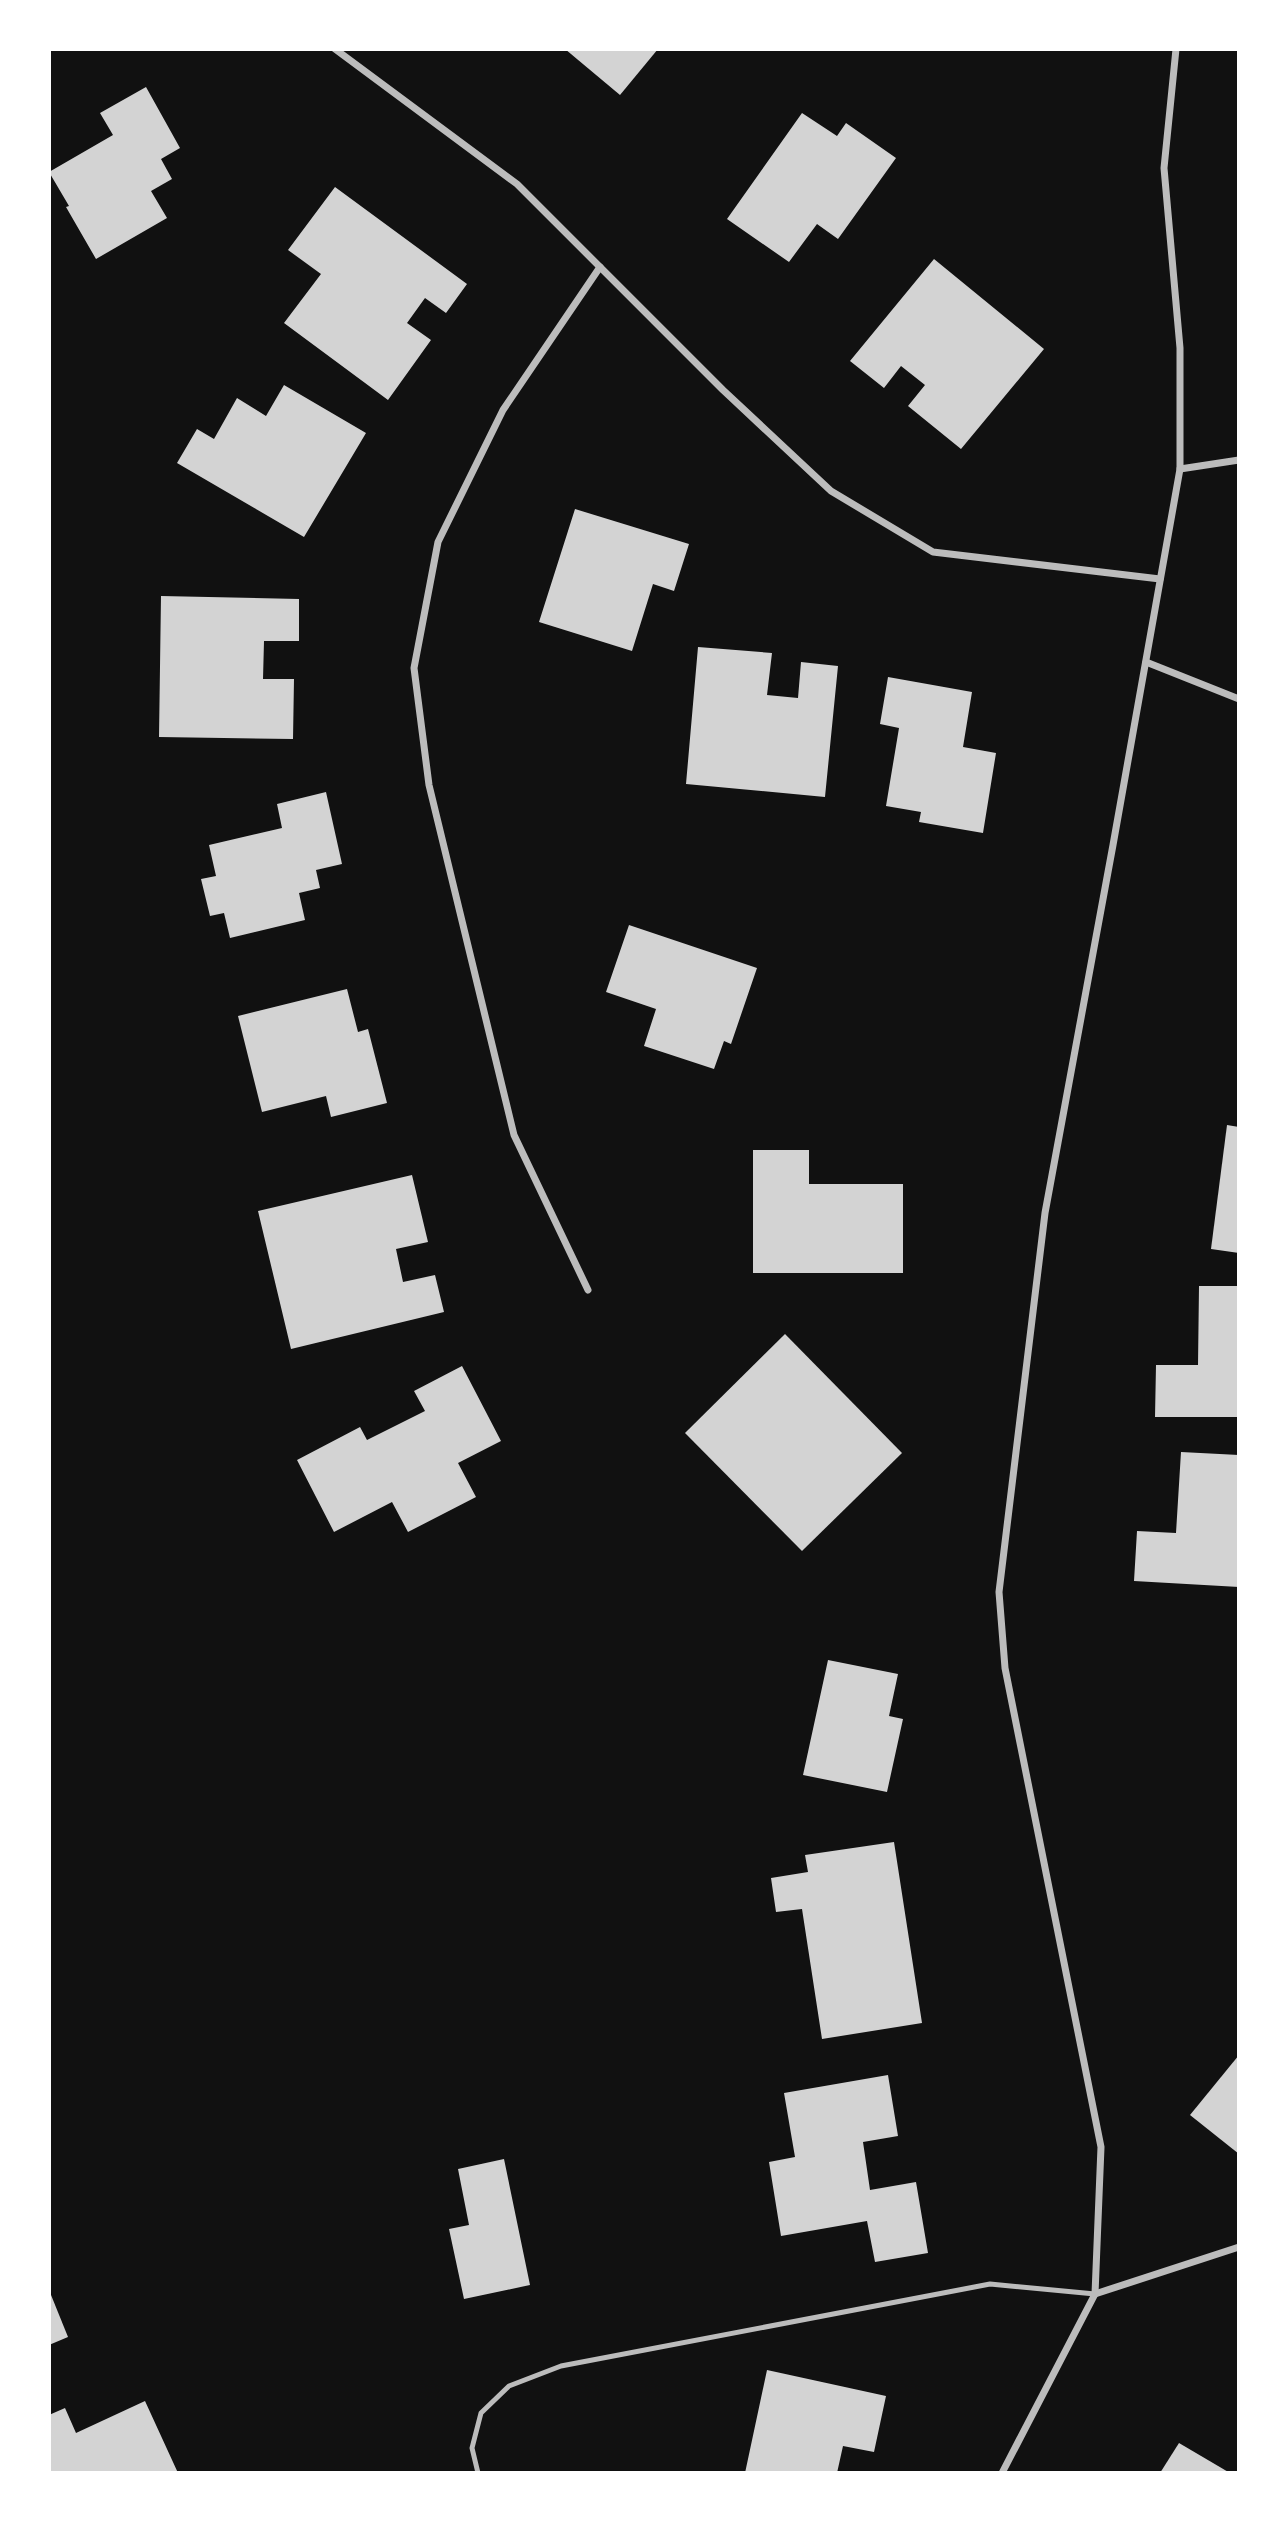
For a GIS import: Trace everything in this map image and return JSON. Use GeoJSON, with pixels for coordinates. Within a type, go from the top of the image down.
{"type":"FeatureCollection","features":[{"type":"Feature","properties":{"kind":"street"},"geometry":{"type":"LineString","coordinates":[[335,49],[517,184],[723,390],[831,491],[933,552],[1160,579]]}},
{"type":"Feature","properties":{"kind":"street"},"geometry":{"type":"LineString","coordinates":[[1002,2473],[1095,2294],[1101,2147],[1005,1668],[999,1592],[1045,1213],[1180,468],[1180,348],[1164,168],[1176,49]]}},
{"type":"Feature","properties":{"kind":"street"},"geometry":{"type":"LineString","coordinates":[[588,1290],[514,1135],[429,785],[414,668],[438,542],[503,410],[600,267]]}},
{"type":"Feature","properties":{"kind":"street"},"geometry":{"type":"LineString","coordinates":[[1180,468],[1239,460]]}},
{"type":"Feature","properties":{"kind":"street"},"geometry":{"type":"LineString","coordinates":[[1146,662],[1239,699]]}},
{"type":"Feature","properties":{"kind":"street"},"geometry":{"type":"LineString","coordinates":[[1095,2294],[1239,2247]]}},
{"type":"Feature","properties":{"kind":"lane"},"geometry":{"type":"LineString","coordinates":[[478,2473],[472,2448],[481,2413],[509,2386],[561,2366],[990,2284],[1095,2294]]}},
{"type":"Feature","properties":{"kind":"building"},"geometry":{"type":"Polygon","coordinates":[[[565,49],[658,49],[620,95],[565,49]]]}},
{"type":"Feature","properties":{"kind":"building"},"geometry":{"type":"Polygon","coordinates":[[[146,87],[180,148],[161,159],[172,179],[151,191],[167,218],[96,259],[49,172],[113,135],[100,113],[146,87]]]}},
{"type":"Feature","properties":{"kind":"building"},"geometry":{"type":"Polygon","coordinates":[[[802,113],[837,136],[846,123],[896,158],[838,239],[817,224],[789,262],[727,219],[802,113]]]}},
{"type":"Feature","properties":{"kind":"building"},"geometry":{"type":"Polygon","coordinates":[[[335,187],[467,284],[446,313],[425,298],[407,323],[431,340],[388,400],[284,323],[321,274],[288,250],[335,187]]]}},
{"type":"Feature","properties":{"kind":"building"},"geometry":{"type":"Polygon","coordinates":[[[934,259],[1044,349],[961,449],[908,406],[925,385],[901,366],[884,388],[850,361],[934,259]]]}},
{"type":"Feature","properties":{"kind":"building"},"geometry":{"type":"Polygon","coordinates":[[[284,385],[366,433],[304,537],[177,463],[197,429],[214,439],[237,398],[266,416],[284,385]]]}},
{"type":"Feature","properties":{"kind":"building"},"geometry":{"type":"Polygon","coordinates":[[[575,509],[689,544],[674,591],[653,584],[632,651],[539,622],[575,509]]]}},
{"type":"Feature","properties":{"kind":"building"},"geometry":{"type":"Polygon","coordinates":[[[161,596],[299,599],[299,641],[264,641],[263,679],[294,679],[293,739],[159,737],[161,596]]]}},
{"type":"Feature","properties":{"kind":"building"},"geometry":{"type":"Polygon","coordinates":[[[698,647],[772,653],[767,695],[798,698],[801,662],[838,666],[825,797],[686,784],[698,647]]]}},
{"type":"Feature","properties":{"kind":"building"},"geometry":{"type":"Polygon","coordinates":[[[888,677],[972,692],[963,747],[996,753],[983,833],[919,822],[921,812],[886,806],[899,728],[880,724],[888,677]]]}},
{"type":"Feature","properties":{"kind":"building"},"geometry":{"type":"Polygon","coordinates":[[[326,792],[342,864],[316,870],[320,888],[299,893],[305,920],[230,938],[224,913],[210,916],[201,879],[216,876],[209,845],[282,828],[277,804],[326,792]]]}},
{"type":"Feature","properties":{"kind":"building"},"geometry":{"type":"Polygon","coordinates":[[[629,925],[757,968],[731,1044],[724,1041],[714,1069],[644,1046],[656,1009],[606,992],[629,925]]]}},
{"type":"Feature","properties":{"kind":"building"},"geometry":{"type":"Polygon","coordinates":[[[347,989],[358,1032],[368,1029],[387,1103],[331,1117],[326,1096],[262,1112],[238,1016],[347,989]]]}},
{"type":"Feature","properties":{"kind":"building"},"geometry":{"type":"Polygon","coordinates":[[[1227,1125],[1239,1127],[1239,1253],[1211,1249],[1227,1125]]]}},
{"type":"Feature","properties":{"kind":"building"},"geometry":{"type":"Polygon","coordinates":[[[753,1150],[809,1150],[809,1184],[903,1184],[903,1273],[753,1273],[753,1150]]]}},
{"type":"Feature","properties":{"kind":"building"},"geometry":{"type":"Polygon","coordinates":[[[412,1175],[428,1242],[396,1249],[403,1282],[435,1275],[444,1312],[291,1349],[258,1211],[412,1175]]]}},
{"type":"Feature","properties":{"kind":"building"},"geometry":{"type":"Polygon","coordinates":[[[1199,1286],[1239,1286],[1239,1417],[1155,1417],[1156,1365],[1198,1365],[1199,1286]]]}},
{"type":"Feature","properties":{"kind":"building"},"geometry":{"type":"Polygon","coordinates":[[[785,1334],[902,1453],[802,1551],[685,1433],[785,1334]]]}},
{"type":"Feature","properties":{"kind":"building"},"geometry":{"type":"Polygon","coordinates":[[[462,1366],[501,1441],[458,1463],[476,1497],[408,1532],[392,1502],[334,1532],[297,1460],[360,1427],[367,1440],[425,1411],[414,1391],[462,1366]]]}},
{"type":"Feature","properties":{"kind":"building"},"geometry":{"type":"Polygon","coordinates":[[[1181,1452],[1239,1455],[1239,1587],[1134,1581],[1137,1531],[1176,1533],[1181,1452]]]}},
{"type":"Feature","properties":{"kind":"building"},"geometry":{"type":"Polygon","coordinates":[[[828,1660],[898,1674],[889,1716],[903,1719],[887,1792],[803,1775],[828,1660]]]}},
{"type":"Feature","properties":{"kind":"building"},"geometry":{"type":"Polygon","coordinates":[[[894,1842],[922,2023],[822,2039],[802,1909],[776,1912],[771,1878],[808,1872],[805,1855],[894,1842]]]}},
{"type":"Feature","properties":{"kind":"building"},"geometry":{"type":"Polygon","coordinates":[[[1239,2055],[1239,2154],[1190,2115],[1239,2055]]]}},
{"type":"Feature","properties":{"kind":"building"},"geometry":{"type":"Polygon","coordinates":[[[888,2075],[898,2136],[863,2142],[870,2190],[916,2182],[928,2253],[875,2262],[867,2221],[781,2236],[769,2162],[795,2157],[784,2093],[888,2075]]]}},
{"type":"Feature","properties":{"kind":"building"},"geometry":{"type":"Polygon","coordinates":[[[504,2159],[530,2285],[464,2299],[449,2229],[469,2225],[458,2169],[504,2159]]]}},
{"type":"Feature","properties":{"kind":"building"},"geometry":{"type":"Polygon","coordinates":[[[49,2290],[68,2337],[49,2345],[49,2290]]]}},
{"type":"Feature","properties":{"kind":"building"},"geometry":{"type":"Polygon","coordinates":[[[767,2370],[886,2396],[874,2452],[843,2446],[837,2473],[745,2473],[767,2370]]]}},
{"type":"Feature","properties":{"kind":"building"},"geometry":{"type":"Polygon","coordinates":[[[145,2401],[178,2473],[49,2473],[49,2415],[65,2408],[76,2433],[145,2401]]]}},
{"type":"Feature","properties":{"kind":"building"},"geometry":{"type":"Polygon","coordinates":[[[1179,2443],[1230,2473],[1160,2473],[1179,2443]]]}}]}
